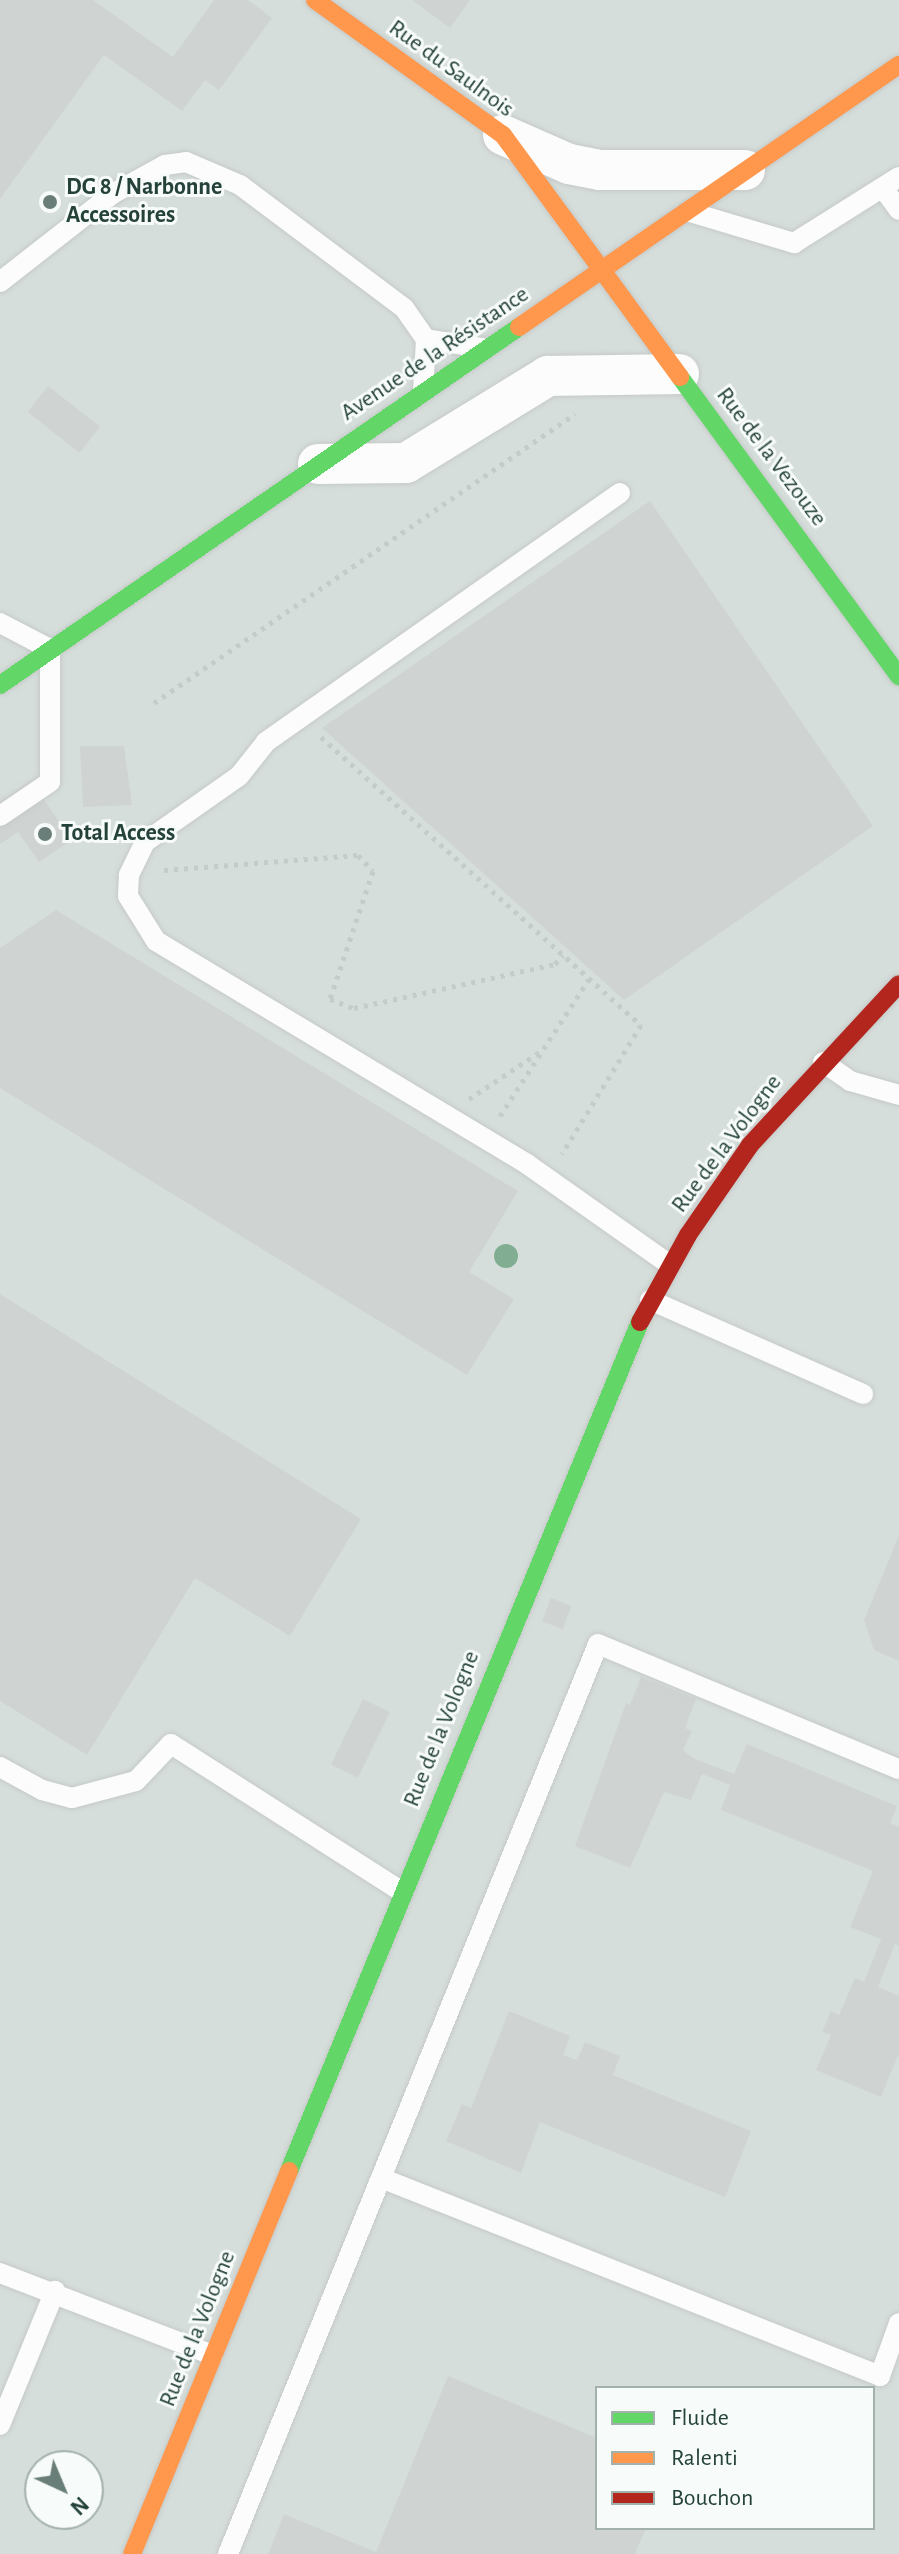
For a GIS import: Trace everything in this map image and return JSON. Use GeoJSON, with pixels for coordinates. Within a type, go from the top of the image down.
{"type":"FeatureCollection","features":[{"type":"Feature","properties":{"kind":"street","name":"Rue du Saulnois"},"geometry":{"type":"LineString","coordinates":[[315,0],[503,135],[602,269]]}},
{"type":"Feature","properties":{"kind":"street","name":"Avenue de la Résistance"},"geometry":{"type":"LineString","coordinates":[[0,685],[899,65]]}},
{"type":"Feature","properties":{"kind":"street"},"geometry":{"type":"LineString","coordinates":[[503,135],[569,164],[600,170],[745,170]]}},
{"type":"Feature","properties":{"kind":"street","name":"Rue de la Vezouze"},"geometry":{"type":"LineString","coordinates":[[602,269],[899,676]]}},
{"type":"Feature","properties":{"kind":"street"},"geometry":{"type":"LineString","coordinates":[[318,464],[406,463],[548,376],[679,374]]}},
{"type":"Feature","properties":{"kind":"street","name":"Rue de la Vologne"},"geometry":{"type":"LineString","coordinates":[[132,2554],[612,1375],[670,1265],[742,1155],[823,1062],[899,984]]}},
{"type":"Feature","properties":{"kind":"lane"},"geometry":{"type":"LineString","coordinates":[[0,282],[114,193],[165,165],[186,162],[240,185],[356,268],[404,308],[426,339],[423,392]]}},
{"type":"Feature","properties":{"kind":"lane"},"geometry":{"type":"LineString","coordinates":[[686,211],[794,243],[891,182],[899,210]]}},
{"type":"Feature","properties":{"kind":"lane"},"geometry":{"type":"LineString","coordinates":[[426,339],[486,348]]}},
{"type":"Feature","properties":{"kind":"lane"},"geometry":{"type":"LineString","coordinates":[[620,493],[266,742],[239,776],[145,842],[129,875],[128,896],[156,941],[485,1139],[670,1265]]}},
{"type":"Feature","properties":{"kind":"lane"},"geometry":{"type":"LineString","coordinates":[[0,623],[50,649],[50,782],[0,816]]}},
{"type":"Feature","properties":{"kind":"lane"},"geometry":{"type":"LineString","coordinates":[[875,642],[899,631]]}},
{"type":"Feature","properties":{"kind":"lane"},"geometry":{"type":"LineString","coordinates":[[823,1062],[850,1081],[899,1095]]}},
{"type":"Feature","properties":{"kind":"lane"},"geometry":{"type":"LineString","coordinates":[[650,1300],[863,1394]]}},
{"type":"Feature","properties":{"kind":"lane"},"geometry":{"type":"LineString","coordinates":[[228,2554],[598,1644],[899,1769]]}},
{"type":"Feature","properties":{"kind":"lane"},"geometry":{"type":"LineString","coordinates":[[0,1767],[42,1790],[72,1798],[136,1781],[171,1744],[402,1892]]}},
{"type":"Feature","properties":{"kind":"lane"},"geometry":{"type":"LineString","coordinates":[[381,2178],[880,2376],[899,2323]]}},
{"type":"Feature","properties":{"kind":"lane"},"geometry":{"type":"LineString","coordinates":[[0,2273],[55,2291],[213,2355]]}},
{"type":"Feature","properties":{"kind":"lane"},"geometry":{"type":"LineString","coordinates":[[0,2425],[55,2291]]}},
{"type":"Feature","properties":{"kind":"path"},"geometry":{"type":"LineString","coordinates":[[154,703],[585,408]]}},
{"type":"Feature","properties":{"kind":"path"},"geometry":{"type":"LineString","coordinates":[[300,718],[641,1025],[546,1178]]}},
{"type":"Feature","properties":{"kind":"path"},"geometry":{"type":"LineString","coordinates":[[129,875],[358,855],[373,871],[330,999],[354,1008],[555,964],[563,955]]}},
{"type":"Feature","properties":{"kind":"path"},"geometry":{"type":"LineString","coordinates":[[485,1139],[589,979]]}},
{"type":"Feature","properties":{"kind":"path"},"geometry":{"type":"LineString","coordinates":[[445,1115],[543,1050]]}},
{"type":"Feature","properties":{"kind":"shaded area"},"geometry":{"type":"Polygon","coordinates":[[[0,0],[899,0],[899,2554],[0,2554],[0,0]]]}},
{"type":"Feature","properties":{"kind":"building"},"geometry":{"type":"Polygon","coordinates":[[[0,0],[93,0],[173,57],[214,0],[248,0],[272,18],[219,90],[205,80],[182,111],[104,55],[0,199],[0,0]]]}},
{"type":"Feature","properties":{"kind":"building"},"geometry":{"type":"Polygon","coordinates":[[[412,0],[470,0],[450,28],[412,0]]]}},
{"type":"Feature","properties":{"kind":"building"},"geometry":{"type":"Polygon","coordinates":[[[48,386],[100,427],[80,453],[28,412],[48,386]]]}},
{"type":"Feature","properties":{"kind":"building"},"geometry":{"type":"Polygon","coordinates":[[[650,501],[873,826],[624,1000],[322,728],[650,501]]]}},
{"type":"Feature","properties":{"kind":"building"},"geometry":{"type":"Polygon","coordinates":[[[80,746],[124,746],[132,805],[83,807],[80,746]]]}},
{"type":"Feature","properties":{"kind":"building"},"geometry":{"type":"Polygon","coordinates":[[[31,781],[72,840],[39,862],[18,832],[0,844],[0,802],[31,781]]]}},
{"type":"Feature","properties":{"kind":"building"},"geometry":{"type":"Polygon","coordinates":[[[56,910],[518,1191],[469,1272],[514,1299],[467,1375],[0,1088],[0,948],[56,910]]]}},
{"type":"Feature","properties":{"kind":"building"},"geometry":{"type":"Polygon","coordinates":[[[0,1294],[361,1519],[290,1636],[195,1578],[87,1755],[0,1701],[0,1294]]]}},
{"type":"Feature","properties":{"kind":"building"},"geometry":{"type":"Polygon","coordinates":[[[899,1535],[899,1661],[874,1650],[864,1620],[899,1535]]]}},
{"type":"Feature","properties":{"kind":"building"},"geometry":{"type":"Polygon","coordinates":[[[551,1598],[572,1606],[563,1629],[542,1621],[551,1598]]]}},
{"type":"Feature","properties":{"kind":"building"},"geometry":{"type":"Polygon","coordinates":[[[641,1677],[696,1699],[685,1728],[692,1731],[683,1750],[693,1758],[734,1774],[747,1744],[897,1806],[890,1823],[899,1827],[899,1946],[895,1944],[878,1987],[899,1996],[899,2053],[881,2097],[816,2070],[831,2035],[822,2032],[831,2011],[839,2015],[855,1978],[864,1982],[881,1939],[850,1927],[873,1871],[721,1810],[730,1785],[702,1774],[691,1800],[664,1792],[630,1868],[575,1846],[626,1703],[630,1705],[641,1677]]]}},
{"type":"Feature","properties":{"kind":"building"},"geometry":{"type":"Polygon","coordinates":[[[363,1699],[390,1712],[358,1778],[331,1765],[363,1699]]]}},
{"type":"Feature","properties":{"kind":"building"},"geometry":{"type":"Polygon","coordinates":[[[509,2011],[570,2036],[563,2055],[577,2060],[585,2042],[620,2056],[613,2075],[751,2131],[725,2197],[540,2122],[521,2173],[446,2141],[462,2104],[471,2108],[509,2011]]]}},
{"type":"Feature","properties":{"kind":"building"},"geometry":{"type":"Polygon","coordinates":[[[448,2376],[595,2437],[595,2530],[645,2530],[635,2554],[268,2554],[284,2514],[376,2552],[448,2376]]]}},
{"type":"Feature","properties":{"kind":"traffic: fast"},"geometry":{"type":"LineString","coordinates":[[0,685],[519,327]]}},
{"type":"Feature","properties":{"kind":"traffic: fast"},"geometry":{"type":"LineString","coordinates":[[680,377],[899,676]]}},
{"type":"Feature","properties":{"kind":"traffic: fast"},"geometry":{"type":"LineString","coordinates":[[289,2171],[640,1322]]}},
{"type":"Feature","properties":{"kind":"traffic: slow"},"geometry":{"type":"LineString","coordinates":[[315,0],[503,135],[680,377]]}},
{"type":"Feature","properties":{"kind":"traffic: slow"},"geometry":{"type":"LineString","coordinates":[[519,327],[899,65]]}},
{"type":"Feature","properties":{"kind":"traffic: slow"},"geometry":{"type":"LineString","coordinates":[[132,2554],[289,2171]]}},
{"type":"Feature","properties":{"kind":"traffic: jam"},"geometry":{"type":"LineString","coordinates":[[640,1322],[688,1235],[750,1145],[899,984]]}},
{"type":"Feature","properties":{"kind":"place","name":"DG 8 / Narbonne Accessoires"},"geometry":{"type":"Point","coordinates":[50,202]}},
{"type":"Feature","properties":{"kind":"place","name":"Total Access"},"geometry":{"type":"Point","coordinates":[45,834]}}]}
